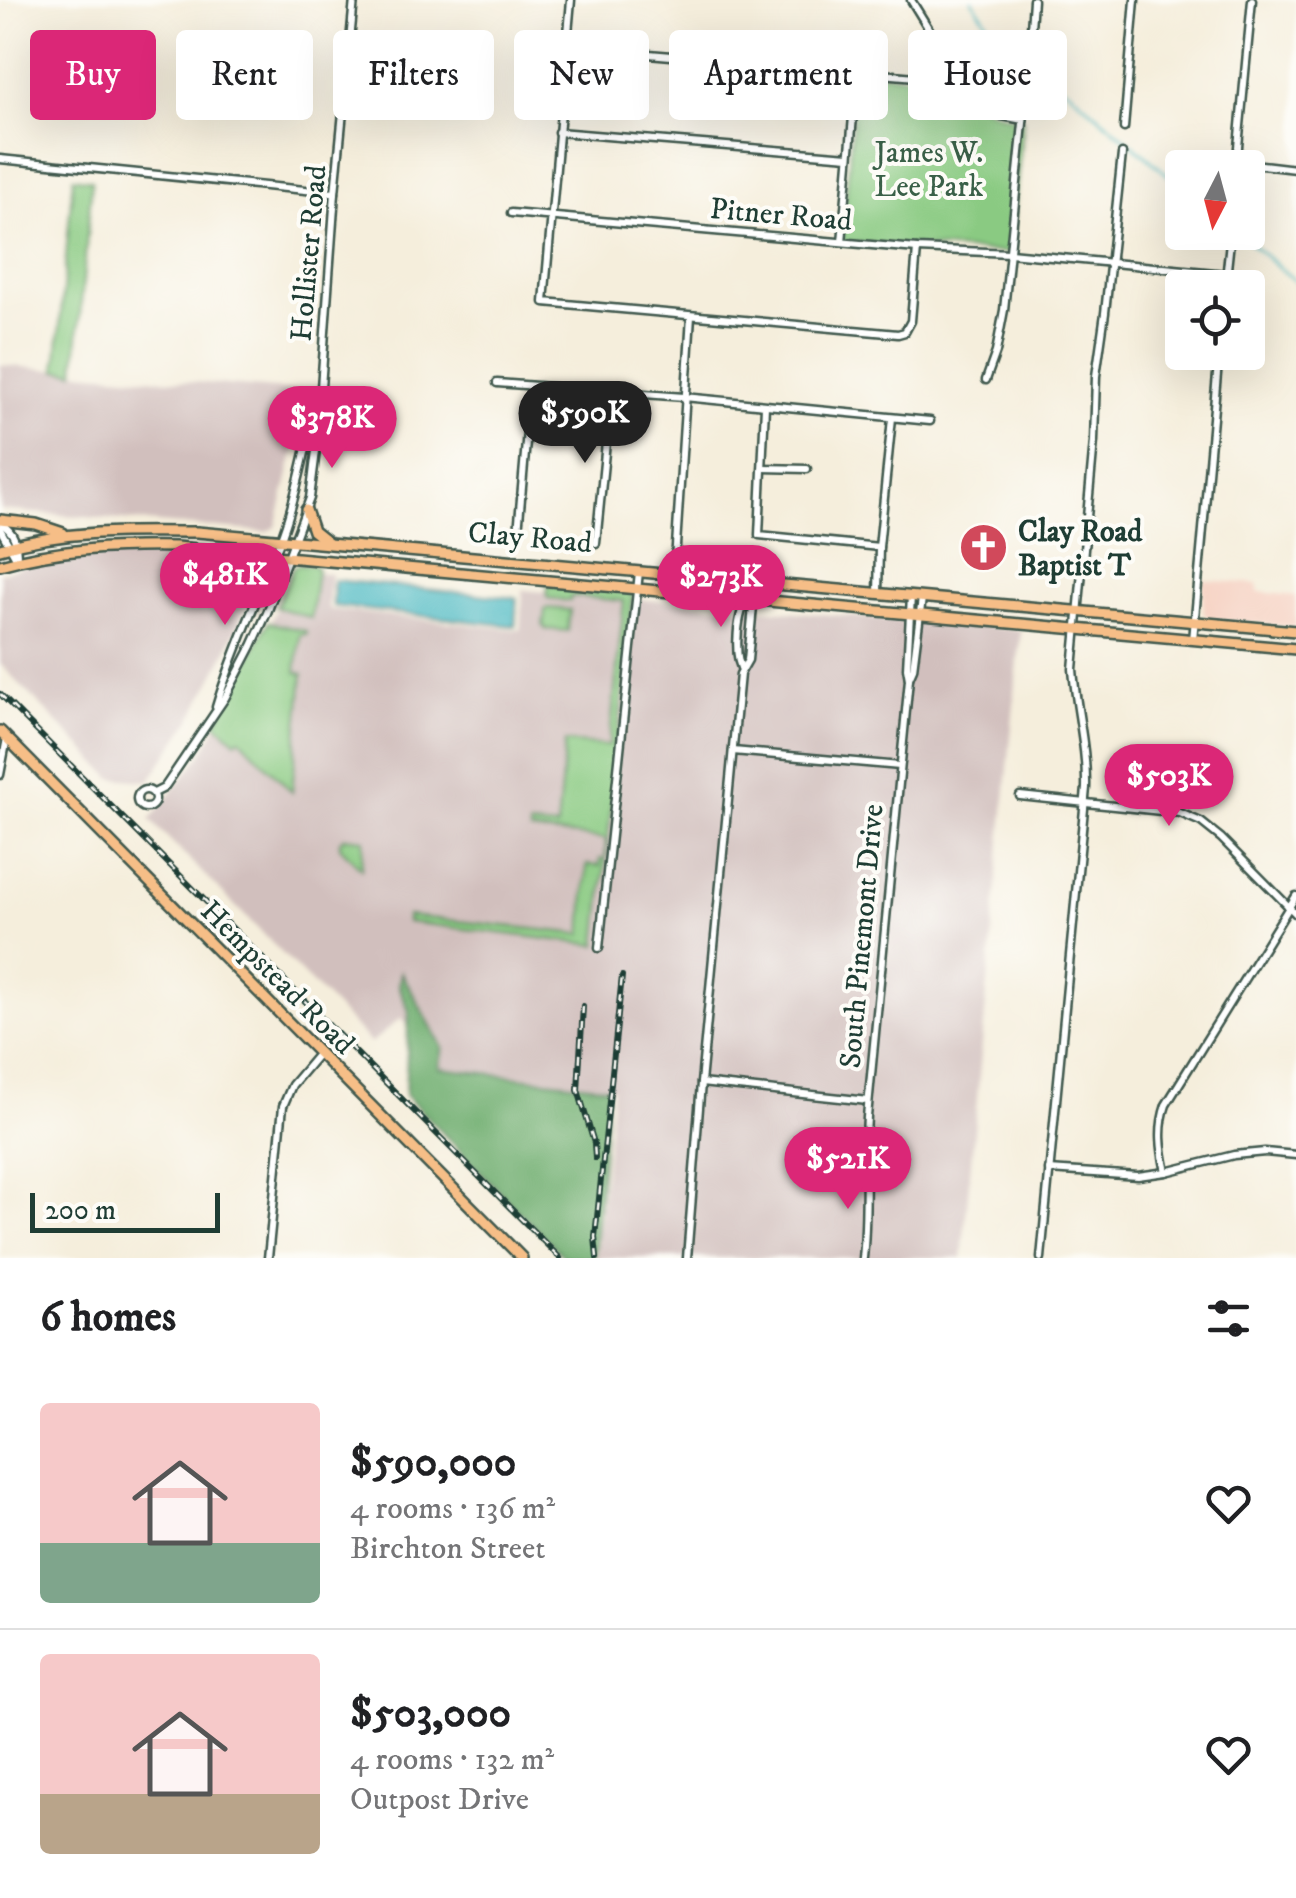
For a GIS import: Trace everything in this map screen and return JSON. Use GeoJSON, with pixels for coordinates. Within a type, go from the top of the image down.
{"type":"FeatureCollection","features":[{"type":"Feature","properties":{"kind":"main road"},"geometry":{"type":"LineString","coordinates":[[306,510],[312,531],[330,545]]}},
{"type":"Feature","properties":{"kind":"main road"},"geometry":{"type":"LineString","coordinates":[[0,524],[36,524],[65,534]]}},
{"type":"Feature","properties":{"kind":"main road"},"geometry":{"type":"LineString","coordinates":[[117,531],[119,546]]}},
{"type":"Feature","properties":{"kind":"main road","name":"Clay Road"},"geometry":{"type":"LineString","coordinates":[[8,547],[65,534],[197,532],[1296,631]]}},
{"type":"Feature","properties":{"kind":"main road","name":"Clay Road"},"geometry":{"type":"LineString","coordinates":[[0,564],[73,550],[176,547],[1296,649]]}},
{"type":"Feature","properties":{"kind":"main road"},"geometry":{"type":"LineString","coordinates":[[402,567],[403,552]]}},
{"type":"Feature","properties":{"kind":"main road"},"geometry":{"type":"LineString","coordinates":[[539,579],[540,563]]}},
{"type":"Feature","properties":{"kind":"main road","name":"Hempstead Road"},"geometry":{"type":"LineString","coordinates":[[4,735],[522,1258]]}},
{"type":"Feature","properties":{"kind":"street","name":"Hollister Road"},"geometry":{"type":"LineString","coordinates":[[154,794],[164,788],[225,698],[252,646],[310,498],[354,0]]}},
{"type":"Feature","properties":{"kind":"street"},"geometry":{"type":"LineString","coordinates":[[568,30],[571,0]]}},
{"type":"Feature","properties":{"kind":"street"},"geometry":{"type":"LineString","coordinates":[[911,0],[929,30]]}},
{"type":"Feature","properties":{"kind":"street"},"geometry":{"type":"LineString","coordinates":[[1031,30],[1034,0]]}},
{"type":"Feature","properties":{"kind":"street"},"geometry":{"type":"LineString","coordinates":[[1124,128],[1136,0]]}},
{"type":"Feature","properties":{"kind":"street"},"geometry":{"type":"LineString","coordinates":[[1237,150],[1252,0]]}},
{"type":"Feature","properties":{"kind":"street"},"geometry":{"type":"LineString","coordinates":[[559,120],[544,302],[898,334],[911,321],[916,249]]}},
{"type":"Feature","properties":{"kind":"street"},"geometry":{"type":"LineString","coordinates":[[842,242],[852,120]]}},
{"type":"Feature","properties":{"kind":"street"},"geometry":{"type":"LineString","coordinates":[[986,380],[1004,310],[1023,120]]}},
{"type":"Feature","properties":{"kind":"street"},"geometry":{"type":"LineString","coordinates":[[558,132],[849,156]]}},
{"type":"Feature","properties":{"kind":"street"},"geometry":{"type":"LineString","coordinates":[[1041,1258],[1085,802],[1086,768],[1073,669],[1094,442],[1096,376],[1122,154]]}},
{"type":"Feature","properties":{"kind":"street"},"geometry":{"type":"LineString","coordinates":[[0,160],[335,193]]}},
{"type":"Feature","properties":{"kind":"street"},"geometry":{"type":"LineString","coordinates":[[1265,167],[1296,169]]}},
{"type":"Feature","properties":{"kind":"street","name":"Pitner Road"},"geometry":{"type":"LineString","coordinates":[[512,213],[1184,270]]}},
{"type":"Feature","properties":{"kind":"street"},"geometry":{"type":"LineString","coordinates":[[673,592],[691,316]]}},
{"type":"Feature","properties":{"kind":"street"},"geometry":{"type":"LineString","coordinates":[[1193,640],[1217,370]]}},
{"type":"Feature","properties":{"kind":"street"},"geometry":{"type":"LineString","coordinates":[[497,383],[930,421]]}},
{"type":"Feature","properties":{"kind":"street"},"geometry":{"type":"LineString","coordinates":[[518,532],[531,386]]}},
{"type":"Feature","properties":{"kind":"street","name":"Hollister Road"},"geometry":{"type":"LineString","coordinates":[[214,713],[295,497],[319,390]]}},
{"type":"Feature","properties":{"kind":"street"},"geometry":{"type":"LineString","coordinates":[[596,543],[611,392]]}},
{"type":"Feature","properties":{"kind":"street"},"geometry":{"type":"LineString","coordinates":[[765,406],[759,535],[878,547]]}},
{"type":"Feature","properties":{"kind":"street"},"geometry":{"type":"LineString","coordinates":[[878,594],[878,547],[892,418]]}},
{"type":"Feature","properties":{"kind":"street"},"geometry":{"type":"LineString","coordinates":[[300,468],[314,470]]}},
{"type":"Feature","properties":{"kind":"street"},"geometry":{"type":"LineString","coordinates":[[763,468],[806,469]]}},
{"type":"Feature","properties":{"kind":"street"},"geometry":{"type":"LineString","coordinates":[[0,524],[11,532],[8,547],[17,560]]}},
{"type":"Feature","properties":{"kind":"street"},"geometry":{"type":"LineString","coordinates":[[599,948],[639,572]]}},
{"type":"Feature","properties":{"kind":"street"},"geometry":{"type":"LineString","coordinates":[[687,1258],[742,669],[737,659],[739,628],[749,583]]}},
{"type":"Feature","properties":{"kind":"street","name":"South Pinemont Drive"},"geometry":{"type":"LineString","coordinates":[[863,1258],[868,1101],[909,679],[906,668],[916,597]]}},
{"type":"Feature","properties":{"kind":"street"},"geometry":{"type":"LineString","coordinates":[[240,641],[252,646]]}},
{"type":"Feature","properties":{"kind":"street"},"geometry":{"type":"LineString","coordinates":[[0,774],[4,735]]}},
{"type":"Feature","properties":{"kind":"street"},"geometry":{"type":"LineString","coordinates":[[733,750],[900,766]]}},
{"type":"Feature","properties":{"kind":"street"},"geometry":{"type":"LineString","coordinates":[[1020,796],[1180,813],[1201,822],[1221,838],[1296,914]]}},
{"type":"Feature","properties":{"kind":"street"},"geometry":{"type":"LineString","coordinates":[[1166,1172],[1160,1125],[1166,1105],[1296,896]]}},
{"type":"Feature","properties":{"kind":"street"},"geometry":{"type":"LineString","coordinates":[[268,1258],[283,1106],[292,1085],[319,1053]]}},
{"type":"Feature","properties":{"kind":"street"},"geometry":{"type":"LineString","coordinates":[[701,1083],[868,1101]]}},
{"type":"Feature","properties":{"kind":"street"},"geometry":{"type":"LineString","coordinates":[[1049,1170],[1122,1176],[1166,1172],[1265,1152],[1296,1155]]}},
{"type":"Feature","properties":{"kind":"shaded area"},"geometry":{"type":"Polygon","coordinates":[[[0,365],[309,392],[276,527],[266,532],[0,510],[0,365]]]}},
{"type":"Feature","properties":{"kind":"shaded area"},"geometry":{"type":"Polygon","coordinates":[[[134,552],[264,565],[222,661],[191,719],[149,781],[112,778],[0,664],[0,573],[35,563],[134,552]]]}},
{"type":"Feature","properties":{"kind":"shaded area"},"geometry":{"type":"Polygon","coordinates":[[[295,569],[331,574],[328,609],[520,630],[523,590],[1021,630],[962,1258],[596,1258],[613,1088],[443,1069],[401,1018],[371,1043],[150,820],[201,755],[248,672],[295,569]]]}},
{"type":"Feature","properties":{"kind":"shaded area"},"geometry":{"type":"Polygon","coordinates":[[[1203,580],[1258,584],[1258,592],[1296,596],[1296,627],[1208,618],[1203,612],[1203,580]]]}},
{"type":"Feature","properties":{"kind":"green space","name":"James W. Lee Park"},"geometry":{"type":"Polygon","coordinates":[[[888,74],[908,76],[908,120],[1023,120],[1010,253],[842,242],[853,120],[888,120],[888,74]]]}},
{"type":"Feature","properties":{"kind":"green space"},"geometry":{"type":"Polygon","coordinates":[[[73,177],[92,180],[75,372],[56,370],[73,177]]]}},
{"type":"Feature","properties":{"kind":"green space"},"geometry":{"type":"Polygon","coordinates":[[[299,564],[314,565],[317,570],[311,618],[276,607],[293,568],[299,564]]]}},
{"type":"Feature","properties":{"kind":"green space"},"geometry":{"type":"Polygon","coordinates":[[[548,585],[633,593],[597,945],[407,922],[407,916],[582,934],[587,865],[600,866],[600,859],[605,859],[606,839],[530,831],[530,826],[557,828],[565,742],[609,746],[624,601],[547,598],[548,585]]]}},
{"type":"Feature","properties":{"kind":"green space"},"geometry":{"type":"Polygon","coordinates":[[[548,608],[570,610],[568,631],[545,629],[548,608]]]}},
{"type":"Feature","properties":{"kind":"green space"},"geometry":{"type":"Polygon","coordinates":[[[268,622],[307,634],[300,635],[296,672],[303,674],[292,792],[240,738],[236,741],[216,723],[268,622]]]}},
{"type":"Feature","properties":{"kind":"green space"},"geometry":{"type":"Polygon","coordinates":[[[345,837],[364,839],[361,869],[340,847],[345,837]]]}},
{"type":"Feature","properties":{"kind":"green space"},"geometry":{"type":"Polygon","coordinates":[[[401,972],[443,1048],[439,1068],[608,1087],[594,1258],[565,1258],[405,1095],[409,1011],[399,986],[401,972]]]}},
{"type":"Feature","properties":{"kind":"water"},"geometry":{"type":"Polygon","coordinates":[[[334,580],[517,598],[515,626],[333,606],[334,580]]]}},
{"type":"Feature","properties":{"kind":"waterway"},"geometry":{"type":"LineString","coordinates":[[972,0],[1008,53],[1067,89],[1165,173]]}},
{"type":"Feature","properties":{"kind":"waterway"},"geometry":{"type":"LineString","coordinates":[[1258,250],[1296,282]]}},
{"type":"Feature","properties":{"kind":"railway"},"geometry":{"type":"LineString","coordinates":[[0,694],[560,1258]]}},
{"type":"Feature","properties":{"kind":"railway"},"geometry":{"type":"LineString","coordinates":[[597,1258],[595,1237],[622,976]]}},
{"type":"Feature","properties":{"kind":"railway"},"geometry":{"type":"LineString","coordinates":[[583,1006],[578,1090],[595,1158]]}},
{"type":"Feature","properties":{"kind":"place","name":"Clay Road Baptist T"},"geometry":{"type":"Point","coordinates":[983,548]}}]}
